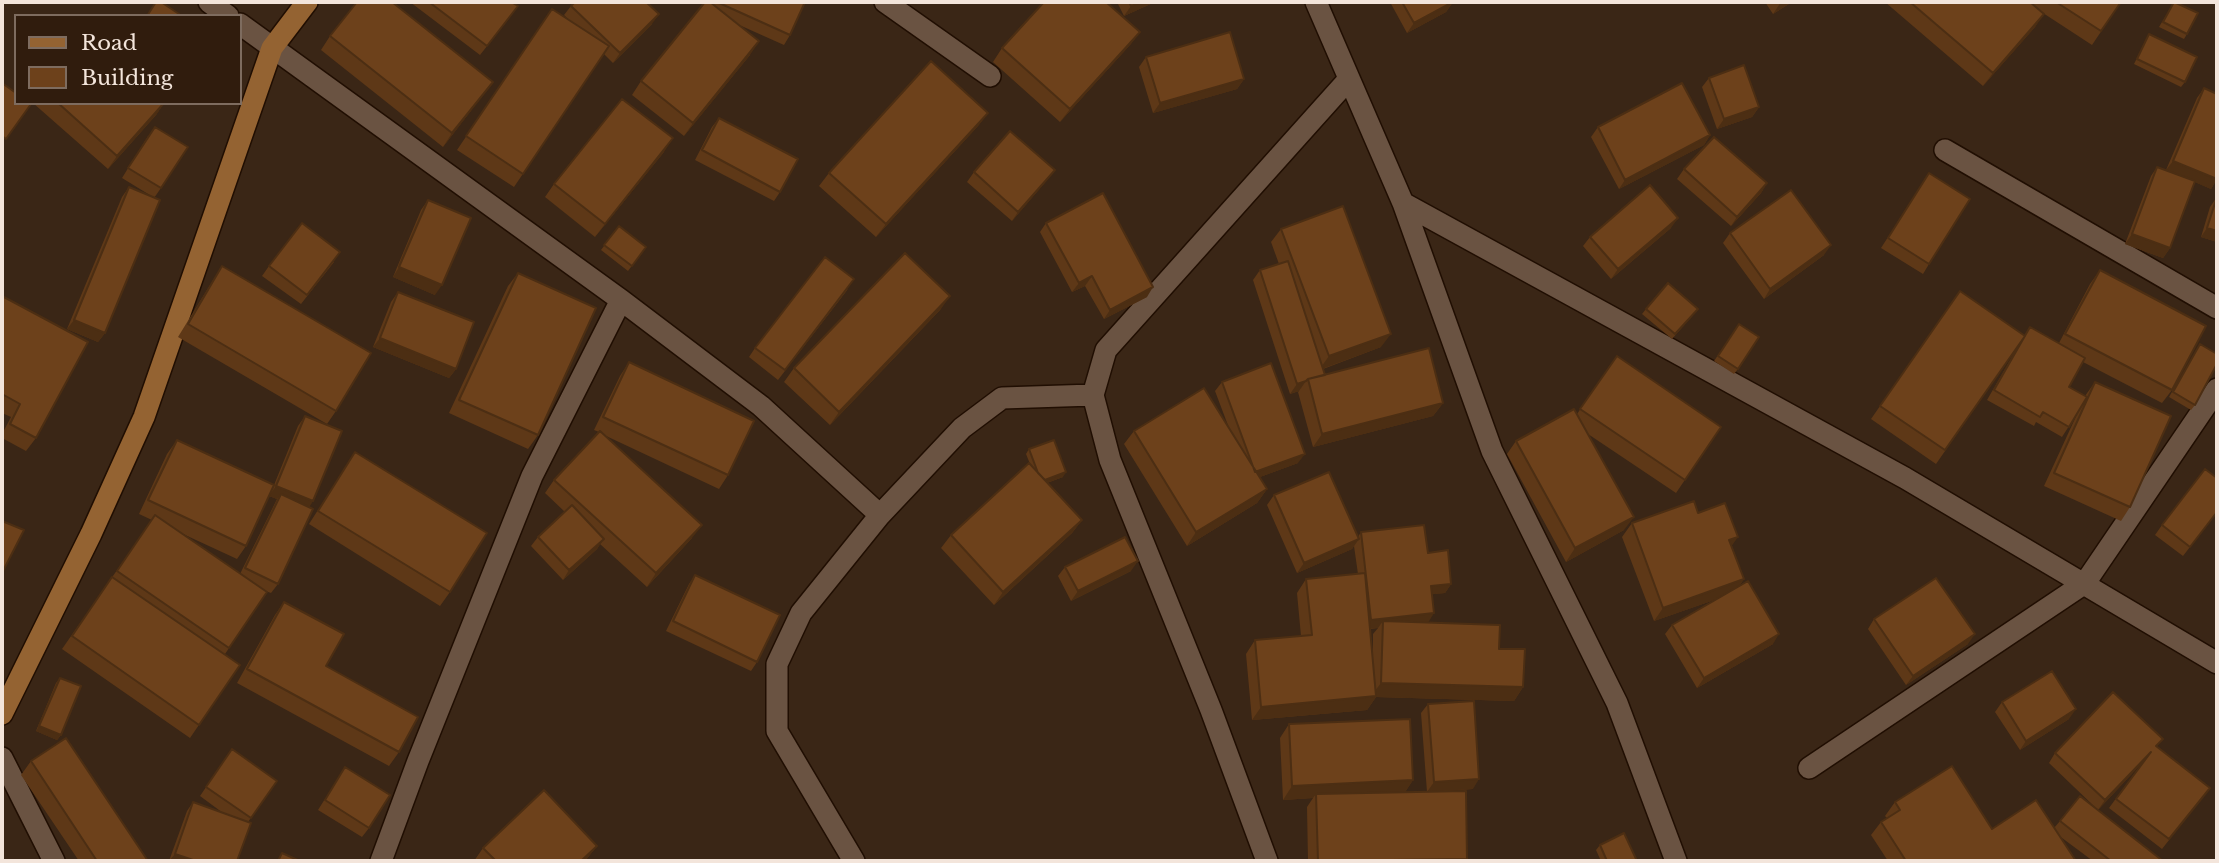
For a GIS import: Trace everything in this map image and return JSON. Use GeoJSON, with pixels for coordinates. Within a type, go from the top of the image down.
{"type":"FeatureCollection","features":[{"type":"Feature","properties":{"kind":"street"},"geometry":{"type":"LineString","coordinates":[[209,2],[225,14]]}},
{"type":"Feature","properties":{"kind":"street"},"geometry":{"type":"LineString","coordinates":[[2,714],[92,534],[144,417],[272,48],[307,2]]}},
{"type":"Feature","properties":{"kind":"street"},"geometry":{"type":"LineString","coordinates":[[885,2],[990,76]]}},
{"type":"Feature","properties":{"kind":"street"},"geometry":{"type":"LineString","coordinates":[[1316,2],[1403,203],[1492,451],[1617,703],[1676,861]]}},
{"type":"Feature","properties":{"kind":"street"},"geometry":{"type":"LineString","coordinates":[[242,26],[621,300],[761,406],[880,515]]}},
{"type":"Feature","properties":{"kind":"street"},"geometry":{"type":"LineString","coordinates":[[1266,861],[1210,710],[1110,460],[1093,395],[1106,350],[1348,80]]}},
{"type":"Feature","properties":{"kind":"street"},"geometry":{"type":"LineString","coordinates":[[1945,150],[2217,308]]}},
{"type":"Feature","properties":{"kind":"street"},"geometry":{"type":"LineString","coordinates":[[1403,203],[1905,478],[2217,663]]}},
{"type":"Feature","properties":{"kind":"street"},"geometry":{"type":"LineString","coordinates":[[381,861],[423,748],[532,476],[621,300]]}},
{"type":"Feature","properties":{"kind":"street"},"geometry":{"type":"LineString","coordinates":[[1810,768],[2085,583],[2217,389]]}},
{"type":"Feature","properties":{"kind":"street"},"geometry":{"type":"LineString","coordinates":[[854,861],[777,731],[777,664],[801,613],[880,515],[962,428],[1002,398],[1093,395]]}},
{"type":"Feature","properties":{"kind":"street"},"geometry":{"type":"LineString","coordinates":[[2,758],[54,861]]}},
{"type":"Feature","properties":{"kind":"building"},"geometry":{"type":"Polygon","coordinates":[[[156,2],[161,2],[179,14],[148,14],[156,2]]]}},
{"type":"Feature","properties":{"kind":"building"},"geometry":{"type":"Polygon","coordinates":[[[357,2],[392,2],[493,82],[452,133],[330,36],[357,2]]]}},
{"type":"Feature","properties":{"kind":"building"},"geometry":{"type":"Polygon","coordinates":[[[429,2],[511,2],[518,6],[487,46],[429,2]]]}},
{"type":"Feature","properties":{"kind":"building"},"geometry":{"type":"Polygon","coordinates":[[[575,2],[646,2],[659,14],[620,53],[571,6],[575,2]]]}},
{"type":"Feature","properties":{"kind":"building"},"geometry":{"type":"Polygon","coordinates":[[[705,2],[710,2],[759,41],[693,123],[641,81],[705,2]]]}},
{"type":"Feature","properties":{"kind":"building"},"geometry":{"type":"Polygon","coordinates":[[[717,2],[805,2],[790,35],[717,2]]]}},
{"type":"Feature","properties":{"kind":"building"},"geometry":{"type":"Polygon","coordinates":[[[1044,2],[1106,2],[1140,32],[1070,109],[1002,48],[1044,2]]]}},
{"type":"Feature","properties":{"kind":"building"},"geometry":{"type":"Polygon","coordinates":[[[1402,2],[1453,2],[1414,23],[1402,2]]]}},
{"type":"Feature","properties":{"kind":"building"},"geometry":{"type":"Polygon","coordinates":[[[1910,2],[2030,2],[2044,14],[1993,73],[1910,2]]]}},
{"type":"Feature","properties":{"kind":"building"},"geometry":{"type":"Polygon","coordinates":[[[2056,2],[2121,2],[2101,31],[2056,2]]]}},
{"type":"Feature","properties":{"kind":"building"},"geometry":{"type":"Polygon","coordinates":[[[2174,2],[2198,13],[2187,34],[2163,22],[2174,2]]]}},
{"type":"Feature","properties":{"kind":"building"},"geometry":{"type":"Polygon","coordinates":[[[552,9],[609,46],[523,174],[466,136],[552,9]]]}},
{"type":"Feature","properties":{"kind":"building"},"geometry":{"type":"Polygon","coordinates":[[[1230,32],[1244,79],[1160,103],[1146,57],[1230,32]]]}},
{"type":"Feature","properties":{"kind":"building"},"geometry":{"type":"Polygon","coordinates":[[[2149,34],[2197,57],[2185,82],[2137,59],[2149,34]]]}},
{"type":"Feature","properties":{"kind":"building"},"geometry":{"type":"Polygon","coordinates":[[[931,61],[988,113],[886,224],[829,173],[931,61]]]}},
{"type":"Feature","properties":{"kind":"building"},"geometry":{"type":"Polygon","coordinates":[[[1744,65],[1759,107],[1724,119],[1709,78],[1744,65]]]}},
{"type":"Feature","properties":{"kind":"building"},"geometry":{"type":"Polygon","coordinates":[[[2,83],[14,92],[14,105],[30,105],[6,139],[2,136],[2,83]]]}},
{"type":"Feature","properties":{"kind":"building"},"geometry":{"type":"Polygon","coordinates":[[[1682,83],[1710,135],[1625,180],[1598,127],[1682,83]]]}},
{"type":"Feature","properties":{"kind":"building"},"geometry":{"type":"Polygon","coordinates":[[[2204,88],[2217,94],[2217,179],[2173,161],[2204,88]]]}},
{"type":"Feature","properties":{"kind":"building"},"geometry":{"type":"Polygon","coordinates":[[[622,99],[673,138],[605,224],[554,184],[622,99]]]}},
{"type":"Feature","properties":{"kind":"building"},"geometry":{"type":"Polygon","coordinates":[[[60,105],[162,105],[117,156],[60,105]]]}},
{"type":"Feature","properties":{"kind":"building"},"geometry":{"type":"Polygon","coordinates":[[[719,118],[798,159],[780,192],[702,150],[719,118]]]}},
{"type":"Feature","properties":{"kind":"building"},"geometry":{"type":"Polygon","coordinates":[[[155,127],[188,147],[161,188],[128,168],[155,127]]]}},
{"type":"Feature","properties":{"kind":"building"},"geometry":{"type":"Polygon","coordinates":[[[1010,131],[1055,170],[1018,212],[974,172],[1010,131]]]}},
{"type":"Feature","properties":{"kind":"building"},"geometry":{"type":"Polygon","coordinates":[[[1714,137],[1767,183],[1737,217],[1684,169],[1714,137]]]}},
{"type":"Feature","properties":{"kind":"building"},"geometry":{"type":"Polygon","coordinates":[[[2157,167],[2195,181],[2170,248],[2132,234],[2157,167]]]}},
{"type":"Feature","properties":{"kind":"building"},"geometry":{"type":"Polygon","coordinates":[[[1929,173],[1970,199],[1929,264],[1888,238],[1929,173]]]}},
{"type":"Feature","properties":{"kind":"building"},"geometry":{"type":"Polygon","coordinates":[[[1650,185],[1678,218],[1618,269],[1590,237],[1650,185]]]}},
{"type":"Feature","properties":{"kind":"building"},"geometry":{"type":"Polygon","coordinates":[[[129,187],[160,200],[105,333],[74,320],[129,187]]]}},
{"type":"Feature","properties":{"kind":"building"},"geometry":{"type":"Polygon","coordinates":[[[1791,190],[1831,245],[1770,289],[1730,233],[1791,190]]]}},
{"type":"Feature","properties":{"kind":"building"},"geometry":{"type":"Polygon","coordinates":[[[1103,193],[1153,287],[1110,310],[1092,276],[1079,283],[1046,223],[1103,193]]]}},
{"type":"Feature","properties":{"kind":"building"},"geometry":{"type":"Polygon","coordinates":[[[2217,197],[2217,231],[2207,228],[2217,197]]]}},
{"type":"Feature","properties":{"kind":"building"},"geometry":{"type":"Polygon","coordinates":[[[428,200],[471,218],[442,285],[399,267],[428,200]]]}},
{"type":"Feature","properties":{"kind":"building"},"geometry":{"type":"Polygon","coordinates":[[[1343,206],[1391,334],[1329,356],[1281,229],[1343,206]]]}},
{"type":"Feature","properties":{"kind":"building"},"geometry":{"type":"Polygon","coordinates":[[[302,223],[340,252],[307,295],[269,266],[302,223]]]}},
{"type":"Feature","properties":{"kind":"building"},"geometry":{"type":"Polygon","coordinates":[[[619,226],[646,247],[632,266],[604,245],[619,226]]]}},
{"type":"Feature","properties":{"kind":"building"},"geometry":{"type":"Polygon","coordinates":[[[905,253],[950,296],[839,412],[794,368],[905,253]]]}},
{"type":"Feature","properties":{"kind":"building"},"geometry":{"type":"Polygon","coordinates":[[[825,257],[854,279],[785,370],[755,348],[825,257]]]}},
{"type":"Feature","properties":{"kind":"building"},"geometry":{"type":"Polygon","coordinates":[[[1288,261],[1325,375],[1297,384],[1260,270],[1288,261]]]}},
{"type":"Feature","properties":{"kind":"building"},"geometry":{"type":"Polygon","coordinates":[[[222,266],[371,353],[336,411],[188,324],[222,266]]]}},
{"type":"Feature","properties":{"kind":"building"},"geometry":{"type":"Polygon","coordinates":[[[2100,270],[2206,326],[2172,390],[2065,334],[2100,270]]]}},
{"type":"Feature","properties":{"kind":"building"},"geometry":{"type":"Polygon","coordinates":[[[518,273],[596,308],[538,435],[459,400],[518,273]]]}},
{"type":"Feature","properties":{"kind":"building"},"geometry":{"type":"Polygon","coordinates":[[[1668,283],[1698,309],[1675,334],[1646,309],[1668,283]]]}},
{"type":"Feature","properties":{"kind":"building"},"geometry":{"type":"Polygon","coordinates":[[[1960,291],[2025,336],[1945,450],[1880,406],[1960,291]]]}},
{"type":"Feature","properties":{"kind":"building"},"geometry":{"type":"Polygon","coordinates":[[[398,292],[474,322],[456,369],[380,338],[398,292]]]}},
{"type":"Feature","properties":{"kind":"building"},"geometry":{"type":"Polygon","coordinates":[[[2,296],[88,342],[36,438],[10,424],[20,404],[2,394],[2,296]]]}},
{"type":"Feature","properties":{"kind":"building"},"geometry":{"type":"Polygon","coordinates":[[[1739,324],[1759,337],[1738,369],[1718,356],[1739,324]]]}},
{"type":"Feature","properties":{"kind":"building"},"geometry":{"type":"Polygon","coordinates":[[[2030,327],[2085,358],[2069,387],[2087,397],[2069,427],[2043,412],[2040,417],[1994,390],[2030,327]]]}},
{"type":"Feature","properties":{"kind":"building"},"geometry":{"type":"Polygon","coordinates":[[[2200,344],[2217,354],[2217,364],[2195,405],[2173,392],[2200,344]]]}},
{"type":"Feature","properties":{"kind":"building"},"geometry":{"type":"Polygon","coordinates":[[[1429,348],[1443,403],[1322,434],[1308,379],[1429,348]]]}},
{"type":"Feature","properties":{"kind":"building"},"geometry":{"type":"Polygon","coordinates":[[[1617,356],[1721,427],[1685,480],[1580,409],[1617,356]]]}},
{"type":"Feature","properties":{"kind":"building"},"geometry":{"type":"Polygon","coordinates":[[[629,362],[754,421],[728,475],[603,417],[629,362]]]}},
{"type":"Feature","properties":{"kind":"building"},"geometry":{"type":"Polygon","coordinates":[[[1271,363],[1305,454],[1255,472],[1222,382],[1271,363]]]}},
{"type":"Feature","properties":{"kind":"building"},"geometry":{"type":"Polygon","coordinates":[[[2095,382],[2171,416],[2130,507],[2054,473],[2095,382]]]}},
{"type":"Feature","properties":{"kind":"building"},"geometry":{"type":"Polygon","coordinates":[[[1204,388],[1267,489],[1196,532],[1134,431],[1204,388]]]}},
{"type":"Feature","properties":{"kind":"building"},"geometry":{"type":"Polygon","coordinates":[[[1574,409],[1634,517],[1575,548],[1516,441],[1574,409]]]}},
{"type":"Feature","properties":{"kind":"building"},"geometry":{"type":"Polygon","coordinates":[[[305,416],[342,431],[313,501],[276,486],[305,416]]]}},
{"type":"Feature","properties":{"kind":"building"},"geometry":{"type":"Polygon","coordinates":[[[600,431],[702,525],[656,573],[554,480],[600,431]]]}},
{"type":"Feature","properties":{"kind":"building"},"geometry":{"type":"Polygon","coordinates":[[[177,440],[274,485],[246,546],[148,500],[177,440]]]}},
{"type":"Feature","properties":{"kind":"building"},"geometry":{"type":"Polygon","coordinates":[[[1054,440],[1066,472],[1045,480],[1038,473],[1029,449],[1054,440]]]}},
{"type":"Feature","properties":{"kind":"building"},"geometry":{"type":"Polygon","coordinates":[[[355,452],[487,533],[450,592],[318,511],[355,452]]]}},
{"type":"Feature","properties":{"kind":"building"},"geometry":{"type":"Polygon","coordinates":[[[1029,463],[1082,520],[1003,592],[951,535],[1029,463]]]}},
{"type":"Feature","properties":{"kind":"building"},"geometry":{"type":"Polygon","coordinates":[[[2205,469],[2217,478],[2217,512],[2190,547],[2162,525],[2205,469]]]}},
{"type":"Feature","properties":{"kind":"building"},"geometry":{"type":"Polygon","coordinates":[[[1329,472],[1359,539],[1304,563],[1274,495],[1329,472]]]}},
{"type":"Feature","properties":{"kind":"building"},"geometry":{"type":"Polygon","coordinates":[[[281,494],[313,509],[278,584],[245,568],[281,494]]]}},
{"type":"Feature","properties":{"kind":"building"},"geometry":{"type":"Polygon","coordinates":[[[1694,501],[1698,513],[1725,503],[1738,537],[1729,540],[1744,579],[1663,608],[1632,523],[1694,501]]]}},
{"type":"Feature","properties":{"kind":"building"},"geometry":{"type":"Polygon","coordinates":[[[572,505],[604,539],[569,570],[538,537],[572,505]]]}},
{"type":"Feature","properties":{"kind":"building"},"geometry":{"type":"Polygon","coordinates":[[[155,515],[267,592],[229,648],[117,571],[155,515]]]}},
{"type":"Feature","properties":{"kind":"building"},"geometry":{"type":"Polygon","coordinates":[[[2,521],[24,530],[2,573],[2,521]]]}},
{"type":"Feature","properties":{"kind":"building"},"geometry":{"type":"Polygon","coordinates":[[[1424,525],[1428,553],[1448,550],[1451,584],[1431,586],[1434,613],[1371,620],[1361,532],[1424,525]]]}},
{"type":"Feature","properties":{"kind":"building"},"geometry":{"type":"Polygon","coordinates":[[[1125,537],[1138,561],[1078,591],[1065,567],[1125,537]]]}},
{"type":"Feature","properties":{"kind":"building"},"geometry":{"type":"Polygon","coordinates":[[[1365,573],[1376,696],[1261,707],[1255,640],[1312,635],[1306,579],[1365,573]]]}},
{"type":"Feature","properties":{"kind":"building"},"geometry":{"type":"Polygon","coordinates":[[[695,575],[780,615],[757,662],[673,621],[695,575]]]}},
{"type":"Feature","properties":{"kind":"building"},"geometry":{"type":"Polygon","coordinates":[[[112,577],[240,665],[199,725],[72,636],[112,577]]]}},
{"type":"Feature","properties":{"kind":"building"},"geometry":{"type":"Polygon","coordinates":[[[1936,578],[1975,634],[1913,676],[1874,619],[1936,578]]]}},
{"type":"Feature","properties":{"kind":"building"},"geometry":{"type":"Polygon","coordinates":[[[1748,581],[1779,634],[1704,678],[1672,625],[1748,581]]]}},
{"type":"Feature","properties":{"kind":"building"},"geometry":{"type":"Polygon","coordinates":[[[284,602],[344,634],[326,666],[418,717],[399,752],[247,669],[284,602]]]}},
{"type":"Feature","properties":{"kind":"building"},"geometry":{"type":"Polygon","coordinates":[[[1383,621],[1500,625],[1499,649],[1525,649],[1523,687],[1381,683],[1383,621]]]}},
{"type":"Feature","properties":{"kind":"building"},"geometry":{"type":"Polygon","coordinates":[[[2052,671],[2076,709],[2026,741],[2002,702],[2052,671]]]}},
{"type":"Feature","properties":{"kind":"building"},"geometry":{"type":"Polygon","coordinates":[[[60,678],[81,686],[61,735],[39,726],[60,678]]]}},
{"type":"Feature","properties":{"kind":"building"},"geometry":{"type":"Polygon","coordinates":[[[2113,692],[2163,739],[2156,746],[2210,788],[2169,839],[2116,799],[2151,752],[2105,800],[2055,753],[2113,692]]]}},
{"type":"Feature","properties":{"kind":"building"},"geometry":{"type":"Polygon","coordinates":[[[1474,701],[1479,779],[1434,782],[1428,704],[1474,701]]]}},
{"type":"Feature","properties":{"kind":"building"},"geometry":{"type":"Polygon","coordinates":[[[1410,719],[1413,780],[1292,786],[1289,724],[1410,719]]]}},
{"type":"Feature","properties":{"kind":"building"},"geometry":{"type":"Polygon","coordinates":[[[66,738],[148,861],[97,861],[31,761],[66,738]]]}},
{"type":"Feature","properties":{"kind":"building"},"geometry":{"type":"Polygon","coordinates":[[[232,749],[277,781],[251,818],[206,787],[232,749]]]}},
{"type":"Feature","properties":{"kind":"building"},"geometry":{"type":"Polygon","coordinates":[[[1952,766],[1992,829],[2036,800],[2076,861],[1906,861],[1881,822],[1900,810],[1895,802],[1952,766]]]}},
{"type":"Feature","properties":{"kind":"building"},"geometry":{"type":"Polygon","coordinates":[[[345,767],[390,795],[369,828],[325,800],[345,767]]]}},
{"type":"Feature","properties":{"kind":"building"},"geometry":{"type":"Polygon","coordinates":[[[544,790],[597,846],[581,861],[496,861],[483,848],[544,790]]]}},
{"type":"Feature","properties":{"kind":"building"},"geometry":{"type":"Polygon","coordinates":[[[1466,791],[1467,859],[1318,861],[1316,794],[1466,791]]]}},
{"type":"Feature","properties":{"kind":"building"},"geometry":{"type":"Polygon","coordinates":[[[2080,796],[2163,861],[2111,861],[2060,821],[2080,796]]]}},
{"type":"Feature","properties":{"kind":"building"},"geometry":{"type":"Polygon","coordinates":[[[193,802],[251,823],[237,861],[196,861],[175,854],[193,802]]]}},
{"type":"Feature","properties":{"kind":"building"},"geometry":{"type":"Polygon","coordinates":[[[1624,833],[1637,861],[1607,861],[1600,845],[1624,833]]]}},
{"type":"Feature","properties":{"kind":"building"},"geometry":{"type":"Polygon","coordinates":[[[282,853],[300,861],[278,861],[282,853]]]}}]}
